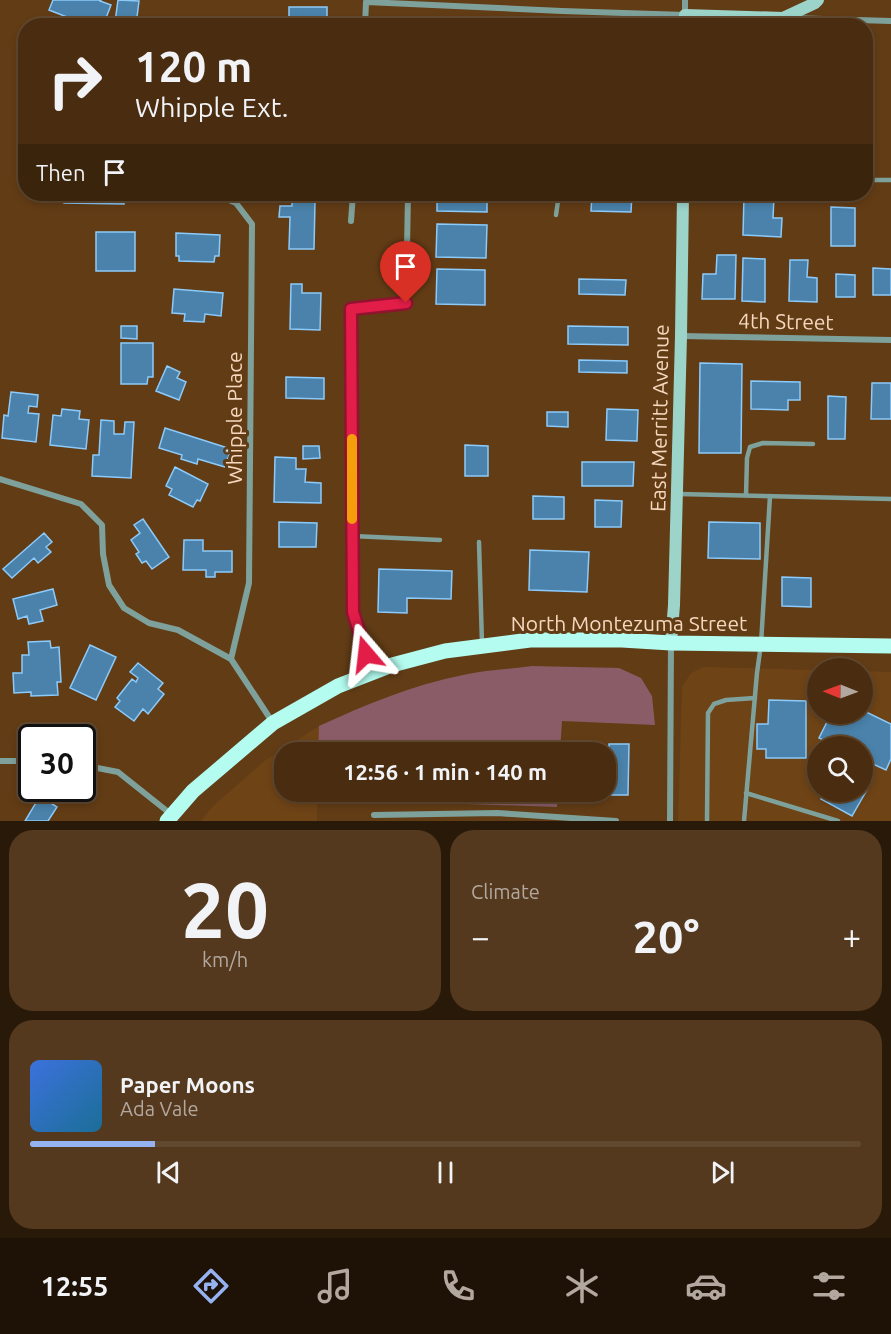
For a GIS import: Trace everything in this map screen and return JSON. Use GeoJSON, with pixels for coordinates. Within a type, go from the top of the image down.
{"type":"FeatureCollection","features":[{"type":"Feature","properties":{"kind":"main road","name":"North Montezuma Street"},"geometry":{"type":"LineString","coordinates":[[172,819],[193,791],[273,723],[338,686],[392,666],[445,651],[530,640],[891,646]]}},
{"type":"Feature","properties":{"kind":"street"},"geometry":{"type":"LineString","coordinates":[[685,0],[685,18]]}},
{"type":"Feature","properties":{"kind":"street"},"geometry":{"type":"LineString","coordinates":[[783,18],[818,0]]}},
{"type":"Feature","properties":{"kind":"street"},"geometry":{"type":"LineString","coordinates":[[365,18],[366,2],[625,13],[668,18]]}},
{"type":"Feature","properties":{"kind":"street"},"geometry":{"type":"LineString","coordinates":[[873,20],[891,21]]}},
{"type":"Feature","properties":{"kind":"street","name":"Whipple Place"},"geometry":{"type":"LineString","coordinates":[[231,659],[249,583],[252,224],[233,201]]}},
{"type":"Feature","properties":{"kind":"street"},"geometry":{"type":"LineString","coordinates":[[351,221],[352,201]]}},
{"type":"Feature","properties":{"kind":"street"},"geometry":{"type":"LineString","coordinates":[[371,674],[353,612],[351,309],[406,303],[408,201]]}},
{"type":"Feature","properties":{"kind":"street","name":"East Merritt Avenue"},"geometry":{"type":"LineString","coordinates":[[671,643],[674,605],[683,201]]}},
{"type":"Feature","properties":{"kind":"street","name":"4th Street"},"geometry":{"type":"LineString","coordinates":[[681,336],[891,340]]}},
{"type":"Feature","properties":{"kind":"street"},"geometry":{"type":"LineString","coordinates":[[0,479],[81,504],[102,525],[109,585],[124,608],[149,623],[178,630],[231,659],[273,723]]}},
{"type":"Feature","properties":{"kind":"street"},"geometry":{"type":"LineString","coordinates":[[670,821],[671,643]]}},
{"type":"Feature","properties":{"kind":"street"},"geometry":{"type":"LineString","coordinates":[[0,761],[18,762]]}},
{"type":"Feature","properties":{"kind":"street"},"geometry":{"type":"LineString","coordinates":[[96,768],[118,772],[172,819]]}},
{"type":"Feature","properties":{"kind":"street"},"geometry":{"type":"LineString","coordinates":[[374,815],[497,813],[616,821]]}},
{"type":"Feature","properties":{"kind":"lane"},"geometry":{"type":"LineString","coordinates":[[625,13],[625,18]]}},
{"type":"Feature","properties":{"kind":"lane"},"geometry":{"type":"LineString","coordinates":[[873,180],[891,180]]}},
{"type":"Feature","properties":{"kind":"lane"},"geometry":{"type":"LineString","coordinates":[[556,215],[558,201]]}},
{"type":"Feature","properties":{"kind":"lane"},"geometry":{"type":"LineString","coordinates":[[746,496],[747,458],[750,447],[763,443],[813,444]]}},
{"type":"Feature","properties":{"kind":"lane"},"geometry":{"type":"LineString","coordinates":[[676,494],[891,499]]}},
{"type":"Feature","properties":{"kind":"lane"},"geometry":{"type":"LineString","coordinates":[[744,821],[761,644],[770,496]]}},
{"type":"Feature","properties":{"kind":"lane"},"geometry":{"type":"LineString","coordinates":[[352,536],[440,540]]}},
{"type":"Feature","properties":{"kind":"lane"},"geometry":{"type":"LineString","coordinates":[[479,542],[482,646]]}},
{"type":"Feature","properties":{"kind":"lane"},"geometry":{"type":"LineString","coordinates":[[707,821],[708,713],[714,704],[726,700],[755,698]]}},
{"type":"Feature","properties":{"kind":"lane"},"geometry":{"type":"LineString","coordinates":[[746,793],[838,821]]}},
{"type":"Feature","properties":{"kind":"shaded area"},"geometry":{"type":"Polygon","coordinates":[[[532,666],[619,668],[641,678],[652,696],[655,725],[562,721],[561,742],[318,742],[319,726],[371,703],[444,679],[532,666]]]}},
{"type":"Feature","properties":{"kind":"shaded area"},"geometry":{"type":"Polygon","coordinates":[[[703,667],[807,670],[807,724],[873,724],[873,671],[891,672],[891,821],[678,821],[682,687],[691,673],[703,667]]]}},
{"type":"Feature","properties":{"kind":"shaded area"},"geometry":{"type":"Polygon","coordinates":[[[319,726],[318,742],[294,742],[319,726]]]}},
{"type":"Feature","properties":{"kind":"shaded area"},"geometry":{"type":"Polygon","coordinates":[[[274,755],[274,802],[317,802],[317,821],[201,821],[213,806],[274,755]]]}},
{"type":"Feature","properties":{"kind":"shaded area"},"geometry":{"type":"Polygon","coordinates":[[[407,802],[557,802],[557,807],[407,802]]]}},
{"type":"Feature","properties":{"kind":"building"},"geometry":{"type":"Polygon","coordinates":[[[53,0],[101,0],[111,5],[106,18],[70,18],[49,10],[53,0]]]}},
{"type":"Feature","properties":{"kind":"building"},"geometry":{"type":"Polygon","coordinates":[[[118,0],[139,1],[137,18],[116,18],[118,0]]]}},
{"type":"Feature","properties":{"kind":"building"},"geometry":{"type":"Polygon","coordinates":[[[289,7],[327,7],[327,18],[289,18],[289,7]]]}},
{"type":"Feature","properties":{"kind":"building"},"geometry":{"type":"Polygon","coordinates":[[[64,201],[124,201],[124,204],[64,203],[64,201]]]}},
{"type":"Feature","properties":{"kind":"building"},"geometry":{"type":"Polygon","coordinates":[[[292,201],[315,201],[314,249],[289,249],[290,217],[279,217],[280,206],[292,206],[292,201]]]}},
{"type":"Feature","properties":{"kind":"building"},"geometry":{"type":"Polygon","coordinates":[[[437,201],[487,201],[487,212],[437,211],[437,201]]]}},
{"type":"Feature","properties":{"kind":"building"},"geometry":{"type":"Polygon","coordinates":[[[592,201],[632,201],[631,212],[591,211],[592,201]]]}},
{"type":"Feature","properties":{"kind":"building"},"geometry":{"type":"Polygon","coordinates":[[[744,201],[774,201],[773,218],[782,218],[781,237],[743,235],[744,201]]]}},
{"type":"Feature","properties":{"kind":"building"},"geometry":{"type":"Polygon","coordinates":[[[831,207],[855,208],[855,246],[831,246],[831,207]]]}},
{"type":"Feature","properties":{"kind":"building"},"geometry":{"type":"Polygon","coordinates":[[[437,224],[487,225],[486,258],[436,257],[437,224]]]}},
{"type":"Feature","properties":{"kind":"building"},"geometry":{"type":"Polygon","coordinates":[[[96,232],[135,232],[135,271],[96,271],[96,232]]]}},
{"type":"Feature","properties":{"kind":"building"},"geometry":{"type":"Polygon","coordinates":[[[176,233],[220,235],[219,256],[215,256],[214,262],[179,261],[179,256],[176,256],[176,233]]]}},
{"type":"Feature","properties":{"kind":"building"},"geometry":{"type":"Polygon","coordinates":[[[717,255],[736,255],[735,299],[702,299],[703,274],[716,274],[717,255]]]}},
{"type":"Feature","properties":{"kind":"building"},"geometry":{"type":"Polygon","coordinates":[[[743,258],[765,259],[765,302],[742,301],[743,258]]]}},
{"type":"Feature","properties":{"kind":"building"},"geometry":{"type":"Polygon","coordinates":[[[790,260],[808,260],[807,277],[817,278],[817,302],[789,301],[790,260]]]}},
{"type":"Feature","properties":{"kind":"building"},"geometry":{"type":"Polygon","coordinates":[[[873,268],[891,269],[891,295],[873,295],[873,268]]]}},
{"type":"Feature","properties":{"kind":"building"},"geometry":{"type":"Polygon","coordinates":[[[437,269],[485,270],[485,305],[436,304],[437,269]]]}},
{"type":"Feature","properties":{"kind":"building"},"geometry":{"type":"Polygon","coordinates":[[[836,274],[855,275],[855,297],[836,297],[836,274]]]}},
{"type":"Feature","properties":{"kind":"building"},"geometry":{"type":"Polygon","coordinates":[[[579,279],[626,280],[625,295],[579,294],[579,279]]]}},
{"type":"Feature","properties":{"kind":"building"},"geometry":{"type":"Polygon","coordinates":[[[291,284],[302,284],[302,293],[321,293],[320,330],[290,329],[291,284]]]}},
{"type":"Feature","properties":{"kind":"building"},"geometry":{"type":"Polygon","coordinates":[[[174,289],[223,293],[221,316],[205,314],[204,322],[184,321],[185,314],[172,313],[174,289]]]}},
{"type":"Feature","properties":{"kind":"building"},"geometry":{"type":"Polygon","coordinates":[[[121,326],[137,326],[137,339],[121,338],[121,326]]]}},
{"type":"Feature","properties":{"kind":"building"},"geometry":{"type":"Polygon","coordinates":[[[568,326],[628,327],[628,345],[568,344],[568,326]]]}},
{"type":"Feature","properties":{"kind":"building"},"geometry":{"type":"Polygon","coordinates":[[[121,343],[153,343],[153,377],[148,377],[147,384],[121,384],[121,343]]]}},
{"type":"Feature","properties":{"kind":"building"},"geometry":{"type":"Polygon","coordinates":[[[579,360],[627,361],[627,373],[579,372],[579,360]]]}},
{"type":"Feature","properties":{"kind":"building"},"geometry":{"type":"Polygon","coordinates":[[[700,363],[742,364],[741,453],[699,453],[700,363]]]}},
{"type":"Feature","properties":{"kind":"building"},"geometry":{"type":"Polygon","coordinates":[[[167,366],[180,372],[177,378],[186,382],[179,400],[156,391],[167,366]]]}},
{"type":"Feature","properties":{"kind":"building"},"geometry":{"type":"Polygon","coordinates":[[[286,377],[324,378],[324,399],[286,398],[286,377]]]}},
{"type":"Feature","properties":{"kind":"building"},"geometry":{"type":"Polygon","coordinates":[[[751,381],[800,382],[800,400],[788,400],[788,410],[751,409],[751,381]]]}},
{"type":"Feature","properties":{"kind":"building"},"geometry":{"type":"Polygon","coordinates":[[[872,383],[891,383],[891,419],[871,419],[872,383]]]}},
{"type":"Feature","properties":{"kind":"building"},"geometry":{"type":"Polygon","coordinates":[[[11,392],[38,395],[37,407],[29,406],[28,413],[39,414],[36,442],[2,438],[4,415],[8,416],[11,392]]]}},
{"type":"Feature","properties":{"kind":"building"},"geometry":{"type":"Polygon","coordinates":[[[828,396],[846,397],[845,439],[828,439],[828,396]]]}},
{"type":"Feature","properties":{"kind":"building"},"geometry":{"type":"Polygon","coordinates":[[[62,409],[80,411],[79,419],[89,420],[86,449],[50,445],[53,415],[61,416],[62,409]]]}},
{"type":"Feature","properties":{"kind":"building"},"geometry":{"type":"Polygon","coordinates":[[[607,409],[638,410],[637,441],[606,440],[607,409]]]}},
{"type":"Feature","properties":{"kind":"building"},"geometry":{"type":"Polygon","coordinates":[[[547,412],[568,412],[568,427],[547,426],[547,412]]]}},
{"type":"Feature","properties":{"kind":"building"},"geometry":{"type":"Polygon","coordinates":[[[101,420],[114,421],[114,434],[124,434],[125,422],[134,422],[131,478],[92,476],[93,455],[99,455],[101,420]]]}},
{"type":"Feature","properties":{"kind":"building"},"geometry":{"type":"Polygon","coordinates":[[[165,428],[231,449],[225,467],[198,459],[197,464],[181,459],[182,455],[159,448],[165,428]]]}},
{"type":"Feature","properties":{"kind":"building"},"geometry":{"type":"Polygon","coordinates":[[[465,445],[488,446],[488,476],[465,476],[465,445]]]}},
{"type":"Feature","properties":{"kind":"building"},"geometry":{"type":"Polygon","coordinates":[[[303,446],[319,446],[320,458],[303,459],[303,446]]]}},
{"type":"Feature","properties":{"kind":"building"},"geometry":{"type":"Polygon","coordinates":[[[275,457],[296,458],[296,469],[306,469],[305,482],[321,483],[321,503],[274,502],[275,457]]]}},
{"type":"Feature","properties":{"kind":"building"},"geometry":{"type":"Polygon","coordinates":[[[582,462],[634,462],[633,486],[582,486],[582,462]]]}},
{"type":"Feature","properties":{"kind":"building"},"geometry":{"type":"Polygon","coordinates":[[[175,467],[208,484],[200,501],[197,500],[193,507],[169,495],[172,489],[166,486],[175,467]]]}},
{"type":"Feature","properties":{"kind":"building"},"geometry":{"type":"Polygon","coordinates":[[[533,496],[564,497],[564,519],[533,519],[533,496]]]}},
{"type":"Feature","properties":{"kind":"building"},"geometry":{"type":"Polygon","coordinates":[[[595,500],[622,501],[621,527],[595,527],[595,500]]]}},
{"type":"Feature","properties":{"kind":"building"},"geometry":{"type":"Polygon","coordinates":[[[143,519],[169,557],[152,569],[146,561],[142,563],[136,554],[139,552],[131,540],[140,533],[134,525],[143,519]]]}},
{"type":"Feature","properties":{"kind":"building"},"geometry":{"type":"Polygon","coordinates":[[[279,522],[317,523],[316,547],[279,547],[279,522]]]}},
{"type":"Feature","properties":{"kind":"building"},"geometry":{"type":"Polygon","coordinates":[[[709,522],[760,523],[760,559],[708,558],[709,522]]]}},
{"type":"Feature","properties":{"kind":"building"},"geometry":{"type":"Polygon","coordinates":[[[44,533],[52,542],[46,547],[51,552],[38,563],[34,558],[12,578],[3,569],[44,533]]]}},
{"type":"Feature","properties":{"kind":"building"},"geometry":{"type":"Polygon","coordinates":[[[184,540],[203,540],[203,551],[232,551],[232,572],[215,572],[215,577],[206,577],[206,570],[183,570],[184,540]]]}},
{"type":"Feature","properties":{"kind":"building"},"geometry":{"type":"Polygon","coordinates":[[[530,550],[589,552],[587,592],[529,590],[530,550]]]}},
{"type":"Feature","properties":{"kind":"building"},"geometry":{"type":"Polygon","coordinates":[[[379,569],[452,571],[451,599],[407,598],[407,613],[378,612],[379,569]]]}},
{"type":"Feature","properties":{"kind":"building"},"geometry":{"type":"Polygon","coordinates":[[[782,577],[811,578],[811,607],[782,606],[782,577]]]}},
{"type":"Feature","properties":{"kind":"building"},"geometry":{"type":"Polygon","coordinates":[[[53,589],[57,605],[40,610],[43,621],[29,624],[27,616],[18,619],[13,599],[53,589]]]}},
{"type":"Feature","properties":{"kind":"building"},"geometry":{"type":"Polygon","coordinates":[[[50,641],[51,648],[59,647],[61,682],[57,682],[58,695],[31,696],[31,692],[14,693],[13,673],[22,673],[22,655],[29,655],[28,642],[50,641]]]}},
{"type":"Feature","properties":{"kind":"building"},"geometry":{"type":"Polygon","coordinates":[[[90,645],[116,657],[96,700],[70,688],[90,645]]]}},
{"type":"Feature","properties":{"kind":"building"},"geometry":{"type":"Polygon","coordinates":[[[138,663],[163,683],[158,689],[164,694],[148,714],[143,709],[134,721],[115,707],[120,701],[117,698],[132,679],[136,682],[138,678],[130,672],[138,663]]]}},
{"type":"Feature","properties":{"kind":"building"},"geometry":{"type":"Polygon","coordinates":[[[769,700],[806,701],[806,758],[766,758],[766,749],[757,749],[757,724],[768,724],[769,700]]]}},
{"type":"Feature","properties":{"kind":"building"},"geometry":{"type":"Polygon","coordinates":[[[873,715],[891,724],[891,759],[886,770],[873,764],[873,736],[820,736],[826,724],[873,724],[873,715]]]}},
{"type":"Feature","properties":{"kind":"building"},"geometry":{"type":"Polygon","coordinates":[[[616,744],[629,744],[628,795],[616,795],[616,744]]]}},
{"type":"Feature","properties":{"kind":"building"},"geometry":{"type":"Polygon","coordinates":[[[36,802],[49,802],[57,807],[48,821],[25,821],[36,802]]]}},
{"type":"Feature","properties":{"kind":"building"},"geometry":{"type":"Polygon","coordinates":[[[826,802],[860,802],[852,816],[826,802]]]}},
{"type":"Feature","properties":{"kind":"slow traffic"},"geometry":{"type":"LineString","coordinates":[[352,439],[352,519]]}},
{"type":"Feature","properties":{"kind":"route"},"geometry":{"type":"LineString","coordinates":[[366,654],[353,612],[351,309],[406,303]]}}]}
